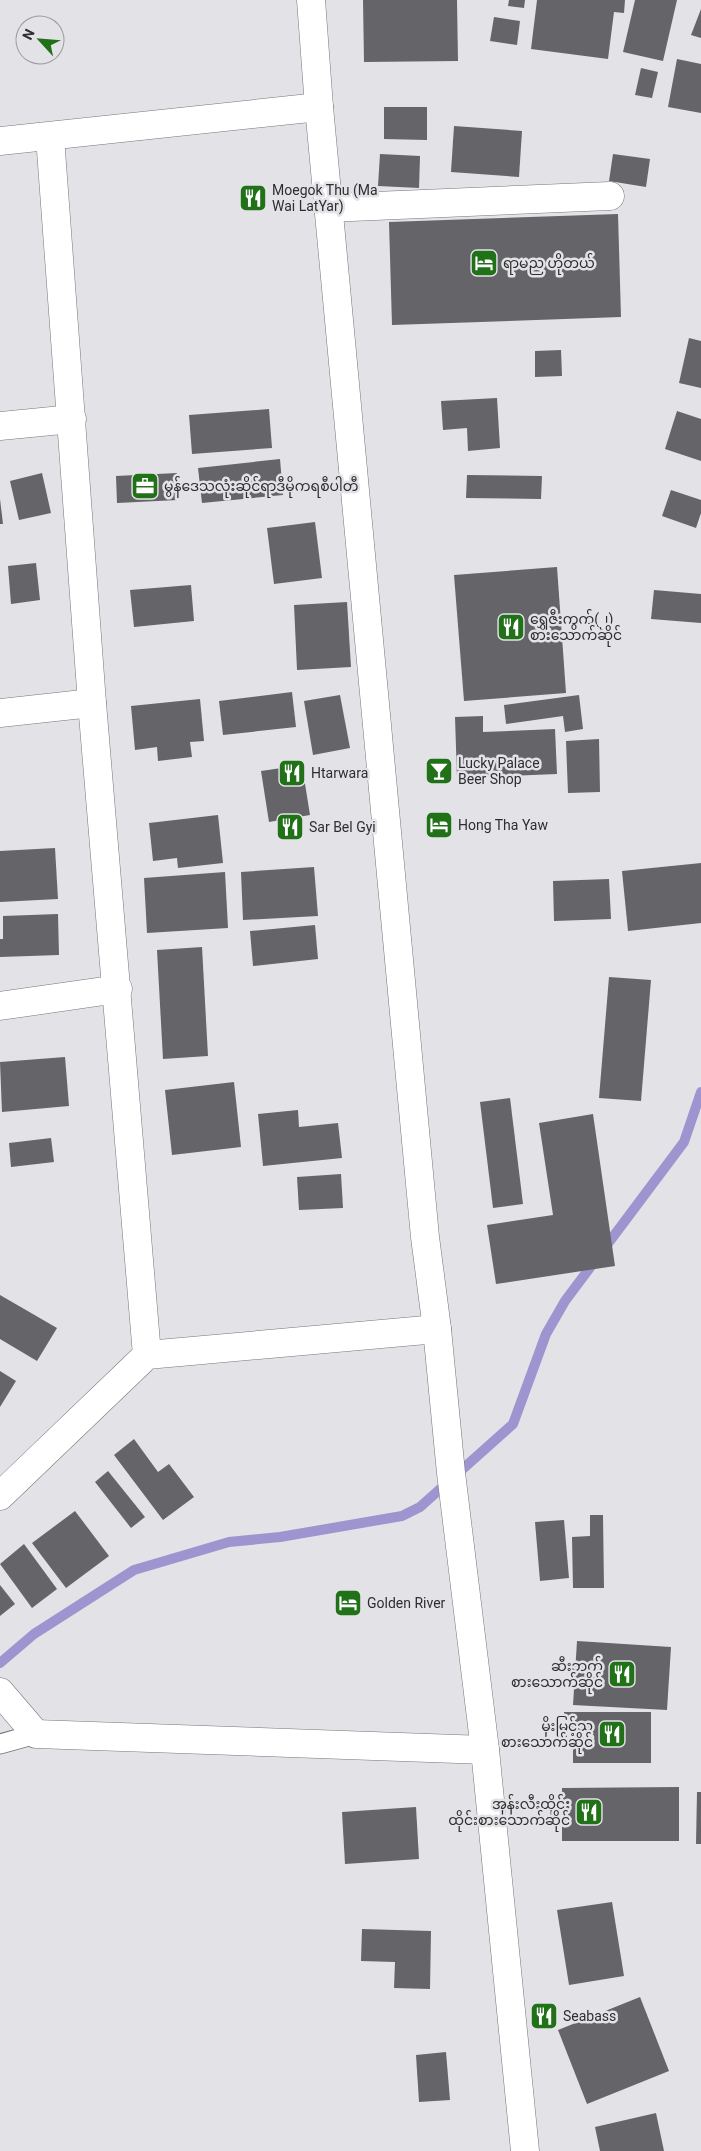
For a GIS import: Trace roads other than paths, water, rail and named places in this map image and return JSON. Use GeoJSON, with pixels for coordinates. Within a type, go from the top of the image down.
{"type":"FeatureCollection","features":[{"type":"Feature","properties":{"kind":"street"},"geometry":{"type":"LineString","coordinates":[[311,0],[318,107],[424,1227],[437,1329],[451,1473],[485,1750],[524,2151]]}},
{"type":"Feature","properties":{"kind":"street"},"geometry":{"type":"LineString","coordinates":[[0,141],[318,107]]}},
{"type":"Feature","properties":{"kind":"street"},"geometry":{"type":"LineString","coordinates":[[50,137],[92,703],[118,989],[147,1354]]}},
{"type":"Feature","properties":{"kind":"street"},"geometry":{"type":"LineString","coordinates":[[328,208],[610,196]]}},
{"type":"Feature","properties":{"kind":"street"},"geometry":{"type":"LineString","coordinates":[[0,426],[72,419]]}},
{"type":"Feature","properties":{"kind":"street"},"geometry":{"type":"LineString","coordinates":[[0,713],[92,703]]}},
{"type":"Feature","properties":{"kind":"street"},"geometry":{"type":"LineString","coordinates":[[0,1006],[118,989]]}},
{"type":"Feature","properties":{"kind":"street"},"geometry":{"type":"LineString","coordinates":[[0,1496],[147,1354],[437,1329]]}},
{"type":"Feature","properties":{"kind":"street"},"geometry":{"type":"LineString","coordinates":[[0,1692],[36,1734],[485,1750]]}},
{"type":"Feature","properties":{"kind":"lane"},"geometry":{"type":"LineString","coordinates":[[0,1744],[36,1734]]}},
{"type":"Feature","properties":{"kind":"waterway"},"geometry":{"type":"LineString","coordinates":[[0,1663],[34,1634],[134,1570],[229,1542],[280,1537],[402,1516],[420,1507],[513,1424],[546,1334],[565,1301],[684,1142],[701,1092]]}},
{"type":"Feature","properties":{"kind":"place","name":"Moegok Thu (Ma Wai LatYar)"},"geometry":{"type":"Point","coordinates":[253,198]}},
{"type":"Feature","properties":{"kind":"place","name":"ရာမည ဟိုတယ်"},"geometry":{"type":"Point","coordinates":[484,263]}},
{"type":"Feature","properties":{"kind":"place","name":"မွန်ဒေသလုံးဆိုင်ရာဒီမိုကရစီပါတီ"},"geometry":{"type":"Point","coordinates":[145,486]}},
{"type":"Feature","properties":{"kind":"place","name":"ရွှေဇီးကွက်(၂) စားသောက်ဆိုင်"},"geometry":{"type":"Point","coordinates":[511,627]}},
{"type":"Feature","properties":{"kind":"place","name":"Lucky Palace Beer Shop"},"geometry":{"type":"Point","coordinates":[439,771]}},
{"type":"Feature","properties":{"kind":"place","name":"Htarwara"},"geometry":{"type":"Point","coordinates":[292,773]}},
{"type":"Feature","properties":{"kind":"place","name":"Hong Tha Yaw"},"geometry":{"type":"Point","coordinates":[439,825]}},
{"type":"Feature","properties":{"kind":"place","name":"Sar Bel Gyi"},"geometry":{"type":"Point","coordinates":[290,827]}},
{"type":"Feature","properties":{"kind":"place","name":"Golden River"},"geometry":{"type":"Point","coordinates":[348,1603]}},
{"type":"Feature","properties":{"kind":"place","name":"ဆီးဘက် စားသောက်ဆိုင်"},"geometry":{"type":"Point","coordinates":[622,1674]}},
{"type":"Feature","properties":{"kind":"place","name":"မိုးမြင့်သူ စားသောက်ဆိုင်"},"geometry":{"type":"Point","coordinates":[612,1734]}},
{"type":"Feature","properties":{"kind":"place","name":"အုန်းလီးထိုင်း ထိုင်းစားသောက်ဆိုင်"},"geometry":{"type":"Point","coordinates":[589,1812]}},
{"type":"Feature","properties":{"kind":"place","name":"Seabass"},"geometry":{"type":"Point","coordinates":[544,2016]}}]}
